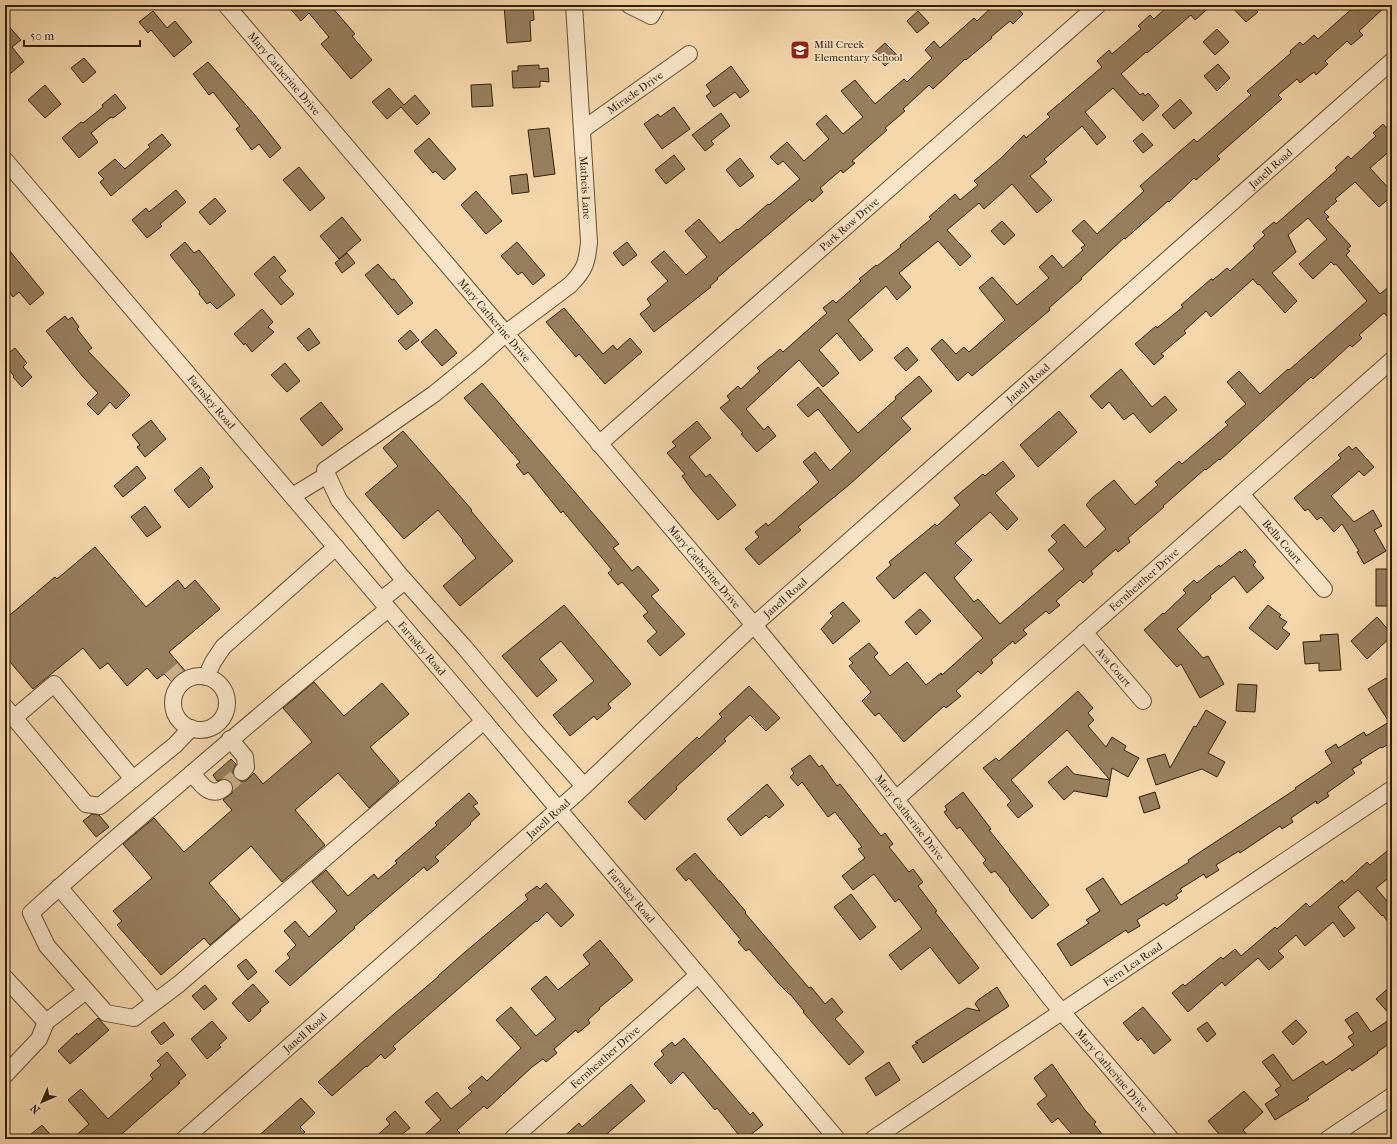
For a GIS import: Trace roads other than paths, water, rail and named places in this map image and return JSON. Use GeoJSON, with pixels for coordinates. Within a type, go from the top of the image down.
{"type":"FeatureCollection","features":[{"type":"Feature","properties":{"kind":"street","name":"Mary Catherine Drive"},"geometry":{"type":"LineString","coordinates":[[226,5],[754,625],[896,799],[1062,1011],[1171,1139]]}},
{"type":"Feature","properties":{"kind":"street","name":"Matheis Lane"},"geometry":{"type":"LineString","coordinates":[[327,475],[325,470],[434,394],[506,333],[570,285],[579,276],[584,268],[588,255],[588,242],[574,5]]}},
{"type":"Feature","properties":{"kind":"street"},"geometry":{"type":"LineString","coordinates":[[629,5],[651,16],[657,5]]}},
{"type":"Feature","properties":{"kind":"street","name":"Park Row Drive"},"geometry":{"type":"LineString","coordinates":[[599,444],[1098,5]]}},
{"type":"Feature","properties":{"kind":"street","name":"Miracle Drive"},"geometry":{"type":"LineString","coordinates":[[582,130],[688,54]]}},
{"type":"Feature","properties":{"kind":"street","name":"Janell Road"},"geometry":{"type":"LineString","coordinates":[[184,1139],[584,786],[754,625],[1392,61]]}},
{"type":"Feature","properties":{"kind":"street","name":"Farnsley Road"},"geometry":{"type":"LineString","coordinates":[[5,160],[385,604],[837,1139]]}},
{"type":"Feature","properties":{"kind":"street","name":"Fernheather Drive"},"geometry":{"type":"LineString","coordinates":[[896,799],[1392,360]]}},
{"type":"Feature","properties":{"kind":"street"},"geometry":{"type":"LineString","coordinates":[[294,498],[299,492],[327,475],[339,500],[405,581],[584,786]]}},
{"type":"Feature","properties":{"kind":"street","name":"Bella Court"},"geometry":{"type":"LineString","coordinates":[[1241,494],[1324,589]]}},
{"type":"Feature","properties":{"kind":"street"},"geometry":{"type":"LineString","coordinates":[[174,698],[176,690],[182,682],[190,678],[203,676],[223,647],[336,547]]}},
{"type":"Feature","properties":{"kind":"street"},"geometry":{"type":"LineString","coordinates":[[405,581],[385,604],[307,674],[59,887],[31,913],[47,946],[106,1013],[134,1018],[179,984],[484,721]]}},
{"type":"Feature","properties":{"kind":"street","name":"Ava Court"},"geometry":{"type":"LineString","coordinates":[[1084,632],[1143,701]]}},
{"type":"Feature","properties":{"kind":"street"},"geometry":{"type":"LineString","coordinates":[[170,680],[174,698],[174,708],[177,716],[183,724],[199,730],[212,727],[222,719],[226,712],[226,694],[216,681],[184,669]]}},
{"type":"Feature","properties":{"kind":"street"},"geometry":{"type":"LineString","coordinates":[[133,779],[54,684],[10,712],[86,804],[100,806],[133,779],[174,745],[191,728]]}},
{"type":"Feature","properties":{"kind":"street"},"geometry":{"type":"LineString","coordinates":[[230,739],[245,757],[247,762],[246,767],[242,772]]}},
{"type":"Feature","properties":{"kind":"street"},"geometry":{"type":"LineString","coordinates":[[192,772],[207,790],[219,792],[224,788]]}},
{"type":"Feature","properties":{"kind":"street","name":"Fern Lea Road"},"geometry":{"type":"LineString","coordinates":[[873,1139],[1392,789]]}},
{"type":"Feature","properties":{"kind":"street"},"geometry":{"type":"LineString","coordinates":[[59,887],[155,1001]]}},
{"type":"Feature","properties":{"kind":"street","name":"Fernheather Drive"},"geometry":{"type":"LineString","coordinates":[[512,1139],[698,975]]}},
{"type":"Feature","properties":{"kind":"street"},"geometry":{"type":"LineString","coordinates":[[5,978],[46,1022]]}},
{"type":"Feature","properties":{"kind":"street"},"geometry":{"type":"LineString","coordinates":[[5,1075],[39,1039],[46,1022],[86,991]]}},
{"type":"Feature","properties":{"kind":"street"},"geometry":{"type":"LineString","coordinates":[[1328,1139],[1392,1096]]}},
{"type":"Feature","properties":{"kind":"tunnel"},"geometry":{"type":"LineString","coordinates":[[170,680],[183,669]]}},
{"type":"Feature","properties":{"kind":"tunnel"},"geometry":{"type":"LineString","coordinates":[[224,788],[242,772]]}},
{"type":"Feature","properties":{"kind":"place","name":"Mill Creek Elementary School"},"geometry":{"type":"Point","coordinates":[800,50]}}]}
